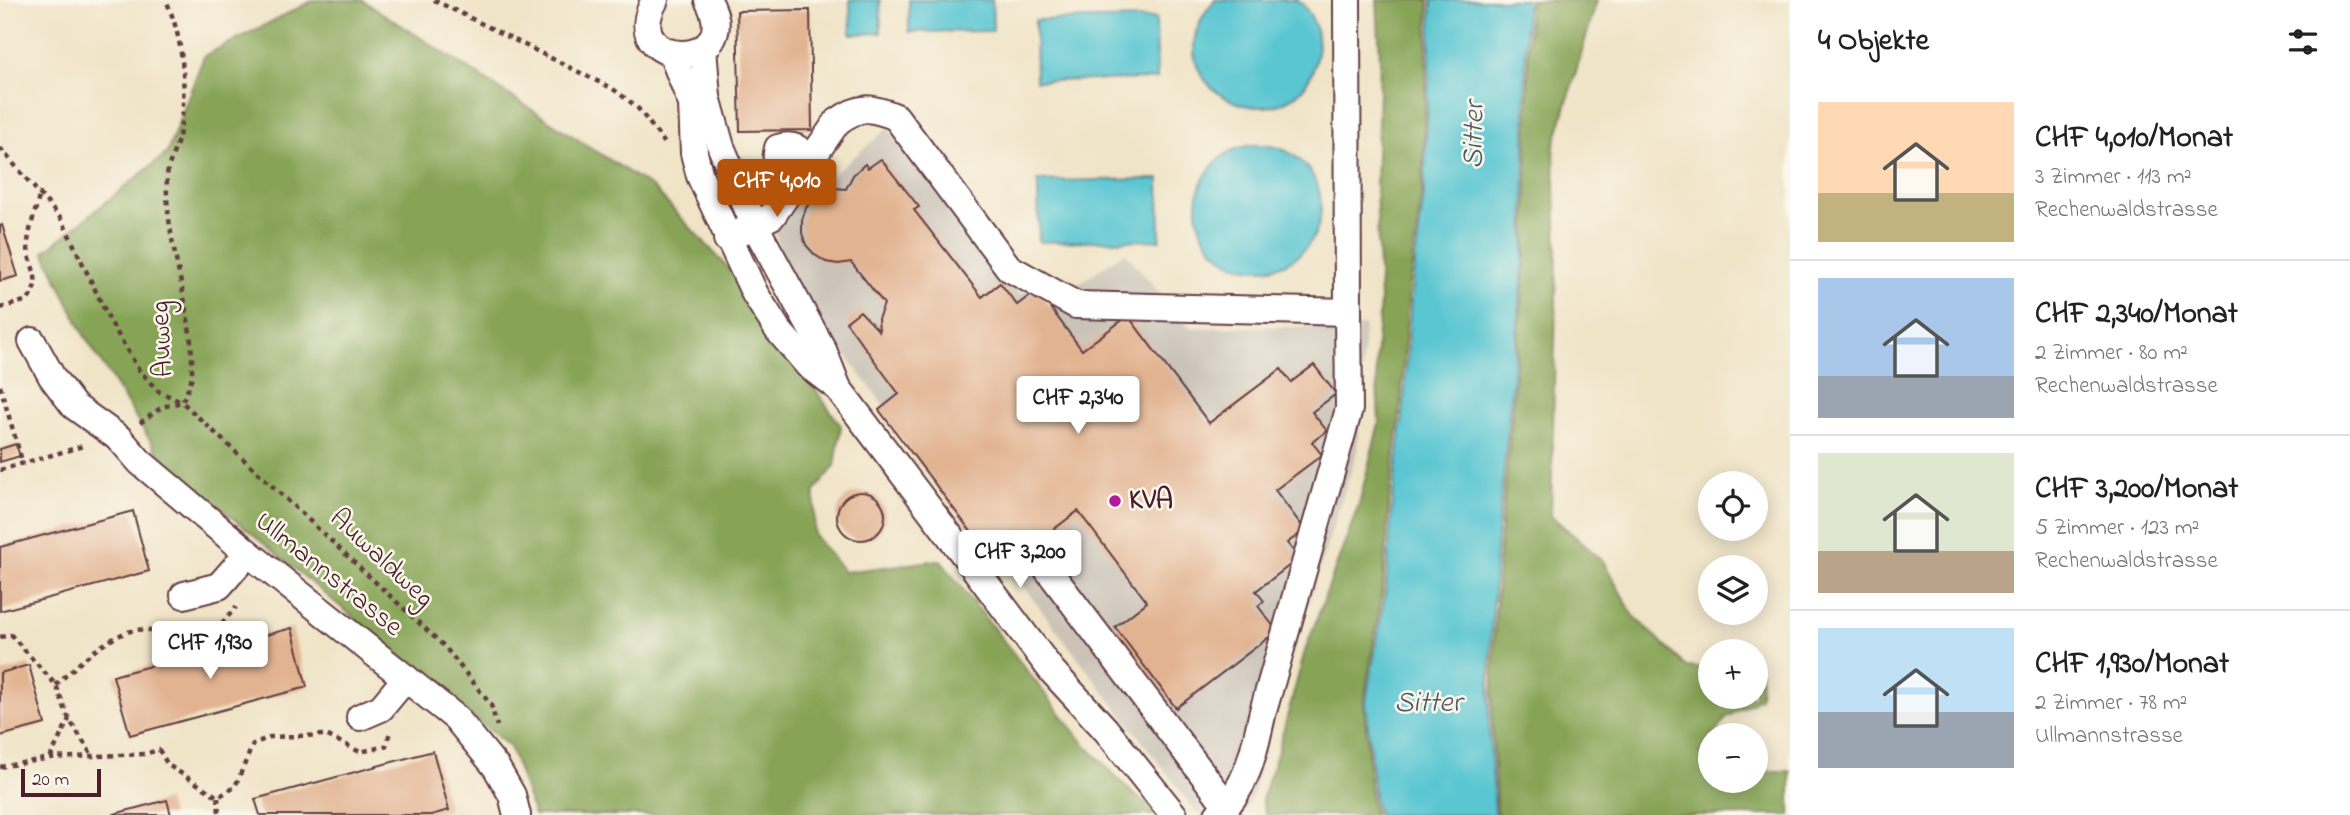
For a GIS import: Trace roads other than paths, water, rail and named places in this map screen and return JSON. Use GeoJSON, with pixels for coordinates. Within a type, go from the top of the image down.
{"type":"FeatureCollection","features":[{"type":"Feature","properties":{"kind":"street"},"geometry":{"type":"LineString","coordinates":[[655,0],[649,10],[649,33],[663,50],[673,54],[694,54],[703,48],[715,30],[716,20],[708,0]]}},
{"type":"Feature","properties":{"kind":"street"},"geometry":{"type":"LineString","coordinates":[[1033,550],[1223,811],[1242,786],[1253,756],[1262,715],[1349,409],[1347,0]]}},
{"type":"Feature","properties":{"kind":"street"},"geometry":{"type":"LineString","coordinates":[[703,48],[707,97],[721,147],[755,226],[823,350],[838,388]]}},
{"type":"Feature","properties":{"kind":"street"},"geometry":{"type":"LineString","coordinates":[[673,54],[692,104],[694,153],[700,176],[727,239],[755,294],[778,330],[808,365],[838,388],[1052,670],[1106,730],[1174,815]]}},
{"type":"Feature","properties":{"kind":"street"},"geometry":{"type":"LineString","coordinates":[[727,239],[772,216],[837,122],[852,111],[874,108],[896,117],[1009,268],[1076,305],[1348,312]]}},
{"type":"Feature","properties":{"kind":"street","name":"Ullmannstrasse"},"geometry":{"type":"LineString","coordinates":[[32,341],[52,377],[75,406],[120,439],[140,462],[248,553],[456,718],[496,767],[512,795],[517,815]]}},
{"type":"Feature","properties":{"kind":"street"},"geometry":{"type":"LineString","coordinates":[[184,594],[219,586],[248,553]]}},
{"type":"Feature","properties":{"kind":"street"},"geometry":{"type":"LineString","coordinates":[[360,718],[381,708],[406,678]]}},
{"type":"Feature","properties":{"kind":"water"},"geometry":{"type":"Polygon","coordinates":[[[850,0],[880,0],[881,33],[851,34],[850,0]]]}},
{"type":"Feature","properties":{"kind":"water"},"geometry":{"type":"Polygon","coordinates":[[[909,0],[992,0],[993,31],[909,32],[909,0]]]}},
{"type":"Feature","properties":{"kind":"water"},"geometry":{"type":"Polygon","coordinates":[[[1215,0],[1298,0],[1311,17],[1317,38],[1317,53],[1305,85],[1283,103],[1257,107],[1231,100],[1209,85],[1196,61],[1196,33],[1215,0]]]}},
{"type":"Feature","properties":{"kind":"water","name":"Sitter"},"geometry":{"type":"Polygon","coordinates":[[[1432,0],[1526,0],[1524,258],[1497,539],[1491,639],[1489,726],[1495,815],[1378,815],[1366,701],[1386,589],[1412,285],[1424,193],[1432,0]]]}},
{"type":"Feature","properties":{"kind":"water"},"geometry":{"type":"Polygon","coordinates":[[[1156,18],[1157,79],[1036,81],[1035,20],[1156,18]]]}},
{"type":"Feature","properties":{"kind":"water"},"geometry":{"type":"Polygon","coordinates":[[[1259,145],[1283,150],[1303,163],[1316,183],[1321,207],[1316,231],[1303,251],[1283,264],[1259,269],[1235,264],[1215,251],[1202,231],[1197,207],[1202,183],[1215,163],[1235,150],[1259,145]]]}},
{"type":"Feature","properties":{"kind":"water"},"geometry":{"type":"Polygon","coordinates":[[[1159,179],[1160,240],[1039,242],[1038,181],[1159,179]]]}},
{"type":"Feature","properties":{"kind":"place","name":"KVA"},"geometry":{"type":"Point","coordinates":[1115,501]}}]}
